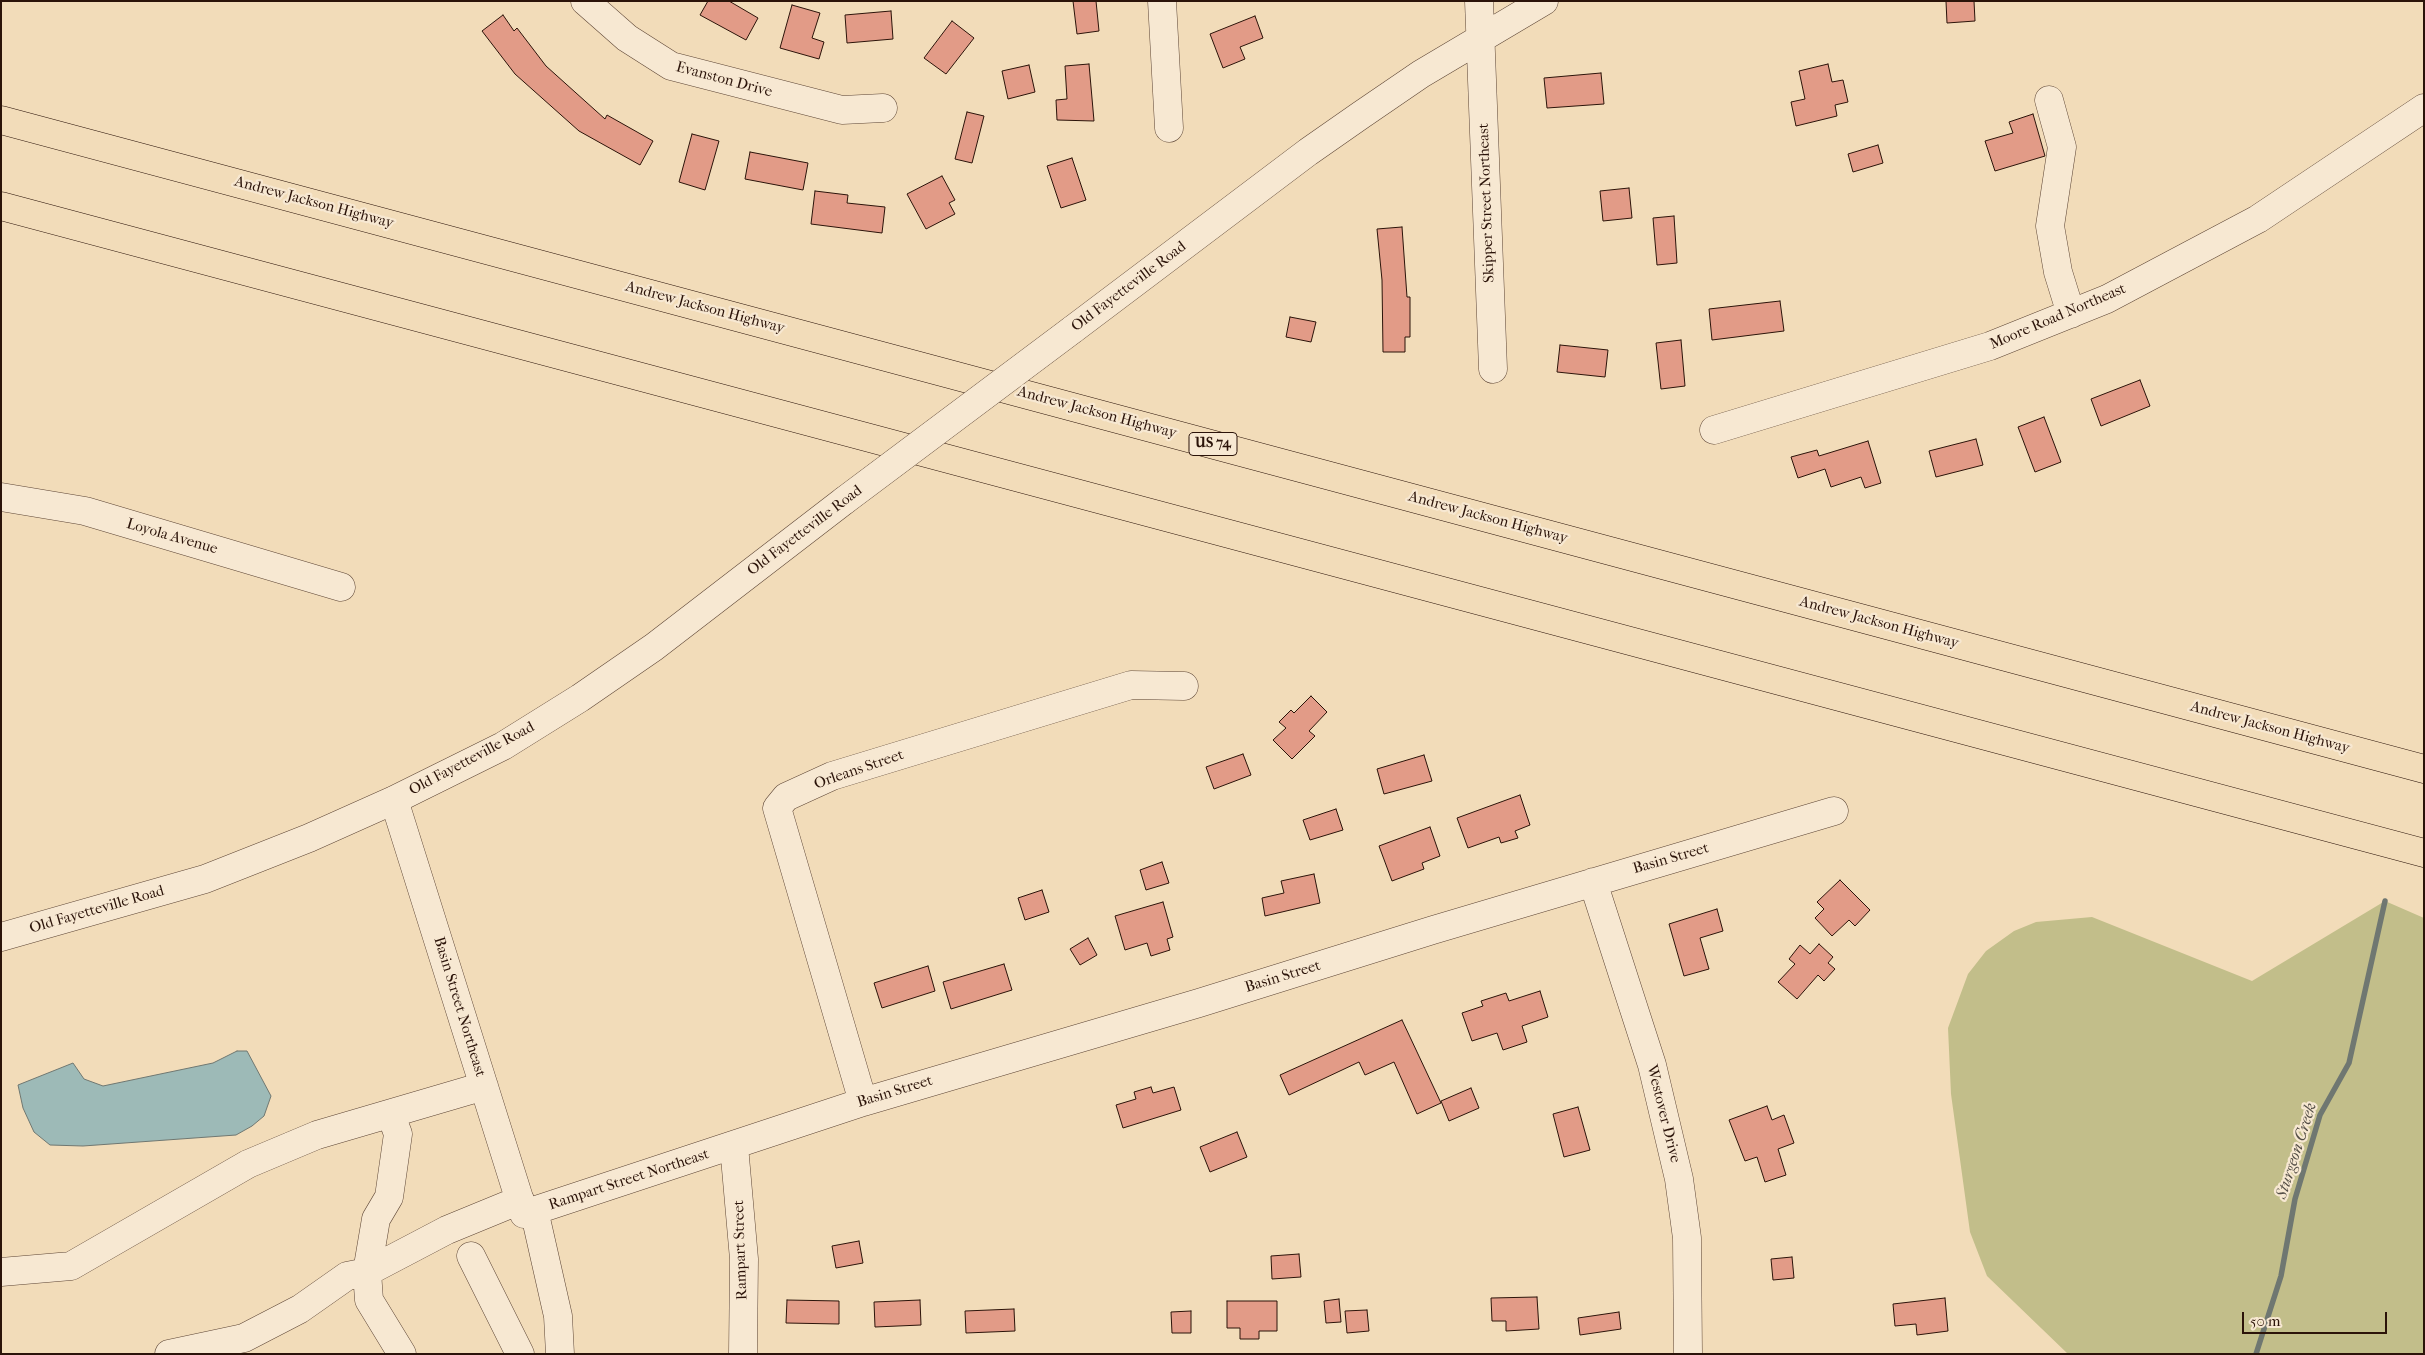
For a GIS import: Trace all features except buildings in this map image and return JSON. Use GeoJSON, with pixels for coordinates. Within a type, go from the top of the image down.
{"type":"FeatureCollection","features":[{"type":"Feature","properties":{"kind":"highway","name":"Andrew Jackson Highway"},"geometry":{"type":"LineString","coordinates":[[1,120],[2424,769]]}},
{"type":"Feature","properties":{"kind":"highway"},"geometry":{"type":"LineString","coordinates":[[1,206],[2424,853]]}},
{"type":"Feature","properties":{"kind":"street","name":"Evanston Drive"},"geometry":{"type":"LineString","coordinates":[[585,1],[627,38],[671,66],[842,110],[883,108]]}},
{"type":"Feature","properties":{"kind":"street"},"geometry":{"type":"LineString","coordinates":[[1162,1],[1169,128]]}},
{"type":"Feature","properties":{"kind":"street","name":"Skipper Street Northeast"},"geometry":{"type":"LineString","coordinates":[[1479,1],[1493,369]]}},
{"type":"Feature","properties":{"kind":"street","name":"Old Fayetteville Road"},"geometry":{"type":"LineString","coordinates":[[1,937],[205,879],[309,838],[394,800],[503,746],[580,698],[654,647],[845,500],[1308,152],[1421,74],[1544,1]]}},
{"type":"Feature","properties":{"kind":"street"},"geometry":{"type":"LineString","coordinates":[[2049,100],[2062,147],[2050,226],[2058,272],[2071,314]]}},
{"type":"Feature","properties":{"kind":"street","name":"Moore Road Northeast"},"geometry":{"type":"LineString","coordinates":[[1714,430],[1990,346],[2107,299],[2258,219],[2424,108]]}},
{"type":"Feature","properties":{"kind":"street","name":"Loyola Avenue"},"geometry":{"type":"LineString","coordinates":[[1,497],[85,512],[341,587]]}},
{"type":"Feature","properties":{"kind":"street","name":"Orleans Street"},"geometry":{"type":"LineString","coordinates":[[863,1102],[777,808],[786,797],[832,776],[1132,685],[1184,686]]}},
{"type":"Feature","properties":{"kind":"street","name":"Basin Street Northeast"},"geometry":{"type":"LineString","coordinates":[[394,800],[484,1086],[526,1208],[558,1316],[560,1354]]}},
{"type":"Feature","properties":{"kind":"street","name":"Basin Street"},"geometry":{"type":"LineString","coordinates":[[734,1146],[863,1102],[1199,1003],[1834,810]]}},
{"type":"Feature","properties":{"kind":"street","name":"Westover Drive"},"geometry":{"type":"LineString","coordinates":[[1593,882],[1652,1065],[1679,1179],[1687,1238],[1688,1354]]}},
{"type":"Feature","properties":{"kind":"street"},"geometry":{"type":"LineString","coordinates":[[1,1272],[71,1266],[248,1164],[317,1135],[391,1115],[484,1086]]}},
{"type":"Feature","properties":{"kind":"street"},"geometry":{"type":"LineString","coordinates":[[391,1115],[398,1134],[389,1197],[376,1219],[368,1272],[369,1300],[402,1354]]}},
{"type":"Feature","properties":{"kind":"street","name":"Rampart Street Northeast"},"geometry":{"type":"LineString","coordinates":[[169,1354],[244,1338],[300,1309],[347,1276],[368,1272],[447,1230],[734,1146]]}},
{"type":"Feature","properties":{"kind":"street","name":"Rampart Street"},"geometry":{"type":"LineString","coordinates":[[734,1146],[744,1258],[743,1354]]}},
{"type":"Feature","properties":{"kind":"street"},"geometry":{"type":"LineString","coordinates":[[471,1256],[520,1354]]}},
{"type":"Feature","properties":{"kind":"shaded area"},"geometry":{"type":"Polygon","coordinates":[[[2385,901],[2424,918],[2424,1354],[2068,1354],[1987,1276],[1970,1232],[1951,1094],[1948,1028],[1968,974],[1986,951],[2014,931],[2036,922],[2092,917],[2252,981],[2385,901]]]}},
{"type":"Feature","properties":{"kind":"water"},"geometry":{"type":"Polygon","coordinates":[[[237,1051],[247,1051],[271,1096],[264,1116],[252,1126],[236,1135],[83,1146],[50,1145],[34,1132],[23,1108],[18,1085],[73,1063],[84,1079],[103,1086],[213,1063],[237,1051]]]}},
{"type":"Feature","properties":{"kind":"waterway","name":"Sturgeon Creek"},"geometry":{"type":"LineString","coordinates":[[2256,1354],[2281,1276],[2295,1199],[2320,1115],[2349,1063],[2385,901]]}}]}
